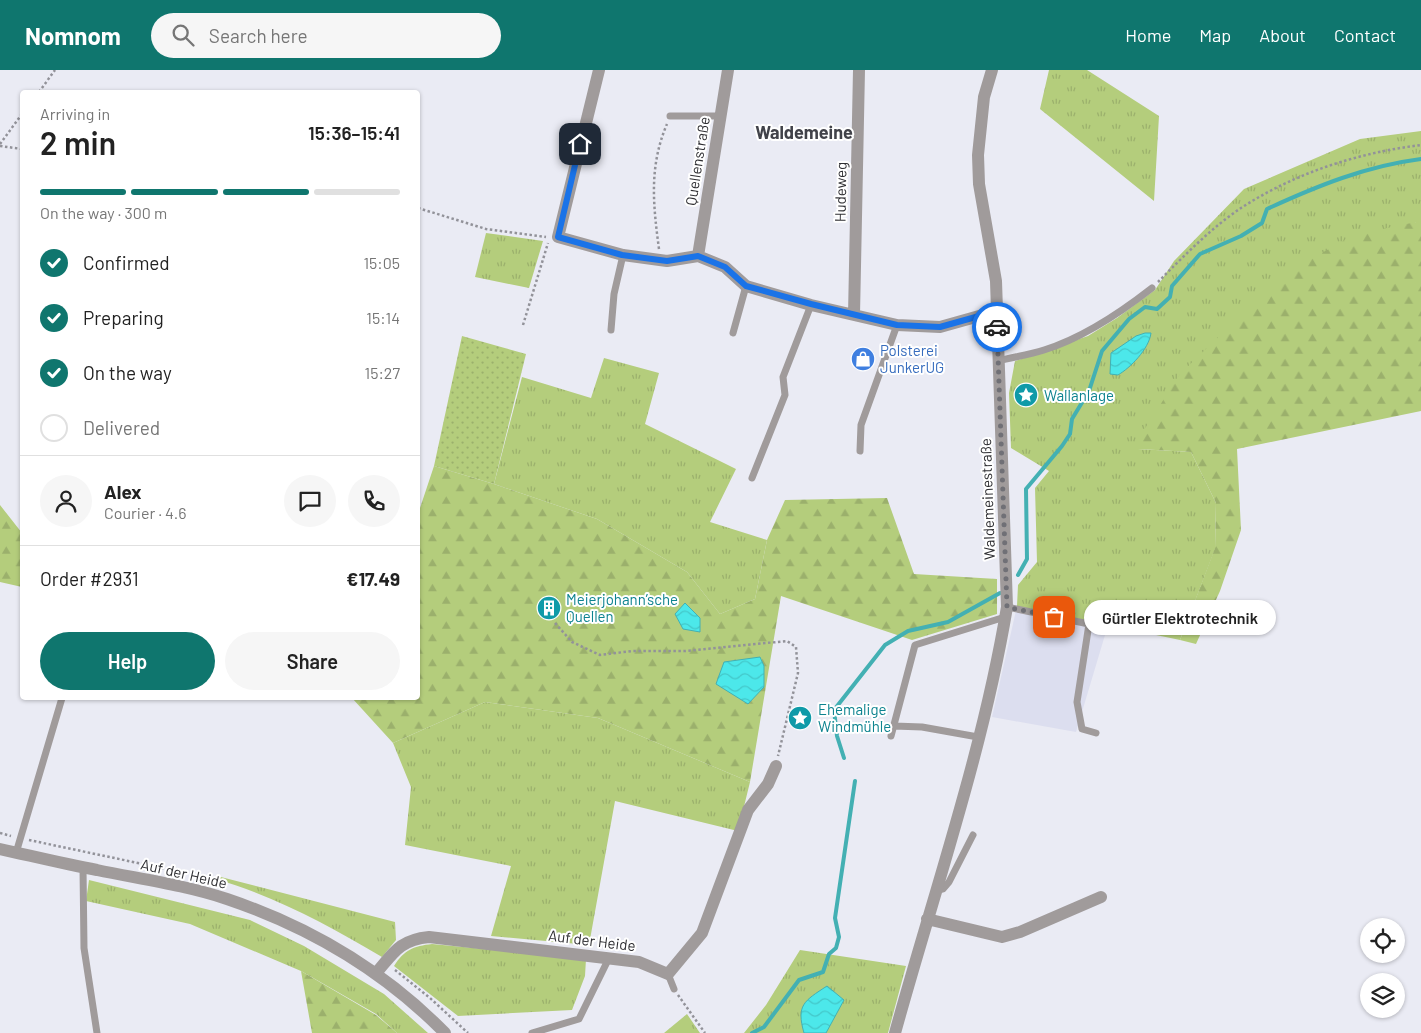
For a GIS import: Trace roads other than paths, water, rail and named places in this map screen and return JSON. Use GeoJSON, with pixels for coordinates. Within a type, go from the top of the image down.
{"type":"FeatureCollection","features":[{"type":"Feature","properties":{"kind":"street"},"geometry":{"type":"LineString","coordinates":[[599,70],[554,237],[622,255],[660,260],[698,256],[725,267],[746,286],[897,325],[940,327],[997,311]]}},
{"type":"Feature","properties":{"kind":"street","name":"Quellenstraße"},"geometry":{"type":"LineString","coordinates":[[698,256],[728,70]]}},
{"type":"Feature","properties":{"kind":"street","name":"Hudeweg"},"geometry":{"type":"LineString","coordinates":[[854,315],[859,70]]}},
{"type":"Feature","properties":{"kind":"street","name":"Waldemeinestraße"},"geometry":{"type":"LineString","coordinates":[[895,1033],[978,737],[1006,612],[997,311],[991,248],[979,184],[978,155],[984,97],[992,70]]}},
{"type":"Feature","properties":{"kind":"street"},"geometry":{"type":"LineString","coordinates":[[668,974],[702,933],[748,810],[768,784],[776,766]]}},
{"type":"Feature","properties":{"kind":"street","name":"Auf der Heide"},"geometry":{"type":"LineString","coordinates":[[0,849],[83,868],[167,884],[226,899],[283,921],[376,972],[444,1033]]}},
{"type":"Feature","properties":{"kind":"street"},"geometry":{"type":"LineString","coordinates":[[927,919],[1002,937],[1020,932],[1101,897]]}},
{"type":"Feature","properties":{"kind":"street","name":"Auf der Heide"},"geometry":{"type":"LineString","coordinates":[[376,972],[396,949],[411,939],[429,937],[639,962],[668,974]]}},
{"type":"Feature","properties":{"kind":"lane"},"geometry":{"type":"LineString","coordinates":[[670,116],[720,116]]}},
{"type":"Feature","properties":{"kind":"lane"},"geometry":{"type":"LineString","coordinates":[[611,330],[614,294],[622,255]]}},
{"type":"Feature","properties":{"kind":"lane"},"geometry":{"type":"LineString","coordinates":[[733,333],[746,286]]}},
{"type":"Feature","properties":{"kind":"lane"},"geometry":{"type":"LineString","coordinates":[[998,361],[1045,350],[1082,333],[1120,313],[1152,288]]}},
{"type":"Feature","properties":{"kind":"lane"},"geometry":{"type":"LineString","coordinates":[[752,478],[785,395],[783,377],[811,304]]}},
{"type":"Feature","properties":{"kind":"lane"},"geometry":{"type":"LineString","coordinates":[[860,451],[861,425],[897,325]]}},
{"type":"Feature","properties":{"kind":"lane"},"geometry":{"type":"LineString","coordinates":[[891,736],[915,645],[1006,612],[1089,624],[1077,702],[1082,729],[1096,733]]}},
{"type":"Feature","properties":{"kind":"lane"},"geometry":{"type":"LineString","coordinates":[[16,853],[61,700]]}},
{"type":"Feature","properties":{"kind":"lane"},"geometry":{"type":"LineString","coordinates":[[894,726],[922,727],[978,737]]}},
{"type":"Feature","properties":{"kind":"lane"},"geometry":{"type":"LineString","coordinates":[[935,891],[943,889],[949,882],[973,835]]}},
{"type":"Feature","properties":{"kind":"lane"},"geometry":{"type":"LineString","coordinates":[[83,868],[84,948],[97,1033]]}},
{"type":"Feature","properties":{"kind":"lane"},"geometry":{"type":"LineString","coordinates":[[532,1033],[579,1019],[609,958]]}},
{"type":"Feature","properties":{"kind":"lane"},"geometry":{"type":"LineString","coordinates":[[668,974],[674,989]]}},
{"type":"Feature","properties":{"kind":"water"},"geometry":{"type":"Polygon","coordinates":[[[1151,333],[1150,339],[1138,357],[1118,375],[1110,374],[1111,353],[1136,336],[1151,333]]]}},
{"type":"Feature","properties":{"kind":"water"},"geometry":{"type":"Polygon","coordinates":[[[685,603],[700,618],[700,632],[683,629],[675,614],[685,603]]]}},
{"type":"Feature","properties":{"kind":"water"},"geometry":{"type":"Polygon","coordinates":[[[760,657],[764,666],[764,687],[748,704],[716,684],[724,662],[760,657]]]}},
{"type":"Feature","properties":{"kind":"water"},"geometry":{"type":"Polygon","coordinates":[[[827,986],[844,1000],[826,1033],[804,1033],[801,1016],[804,1005],[827,986]]]}},
{"type":"Feature","properties":{"kind":"waterway"},"geometry":{"type":"LineString","coordinates":[[1018,575],[1027,559],[1026,489],[1070,434],[1072,419],[1089,391],[1102,351],[1129,319],[1145,307],[1157,309],[1170,297],[1172,286],[1200,254],[1241,236],[1262,223],[1267,209],[1304,192],[1342,178],[1401,162],[1421,159]]}},
{"type":"Feature","properties":{"kind":"waterway"},"geometry":{"type":"LineString","coordinates":[[844,758],[837,736],[834,710],[885,645],[908,631],[948,622],[1000,593]]}},
{"type":"Feature","properties":{"kind":"waterway"},"geometry":{"type":"LineString","coordinates":[[752,1033],[764,1027],[799,980],[823,972],[829,954],[836,948],[839,937],[835,918],[855,781]]}},
{"type":"Feature","properties":{"kind":"place","name":"Polsterei JunkerUG"},"geometry":{"type":"Point","coordinates":[863,359]}},
{"type":"Feature","properties":{"kind":"place","name":"Wallanlage"},"geometry":{"type":"Point","coordinates":[1026,395]}},
{"type":"Feature","properties":{"kind":"place","name":"Meierjohann’sche Quellen"},"geometry":{"type":"Point","coordinates":[549,608]}},
{"type":"Feature","properties":{"kind":"place","name":"Gürtler Elektrotechnik"},"geometry":{"type":"Point","coordinates":[1054,617]}},
{"type":"Feature","properties":{"kind":"place","name":"Ehemalige Windmühle"},"geometry":{"type":"Point","coordinates":[800,718]}},
{"type":"Feature","properties":{"kind":"district","name":"Waldemeine"},"geometry":{"type":"Point","coordinates":[804,132]}}]}
